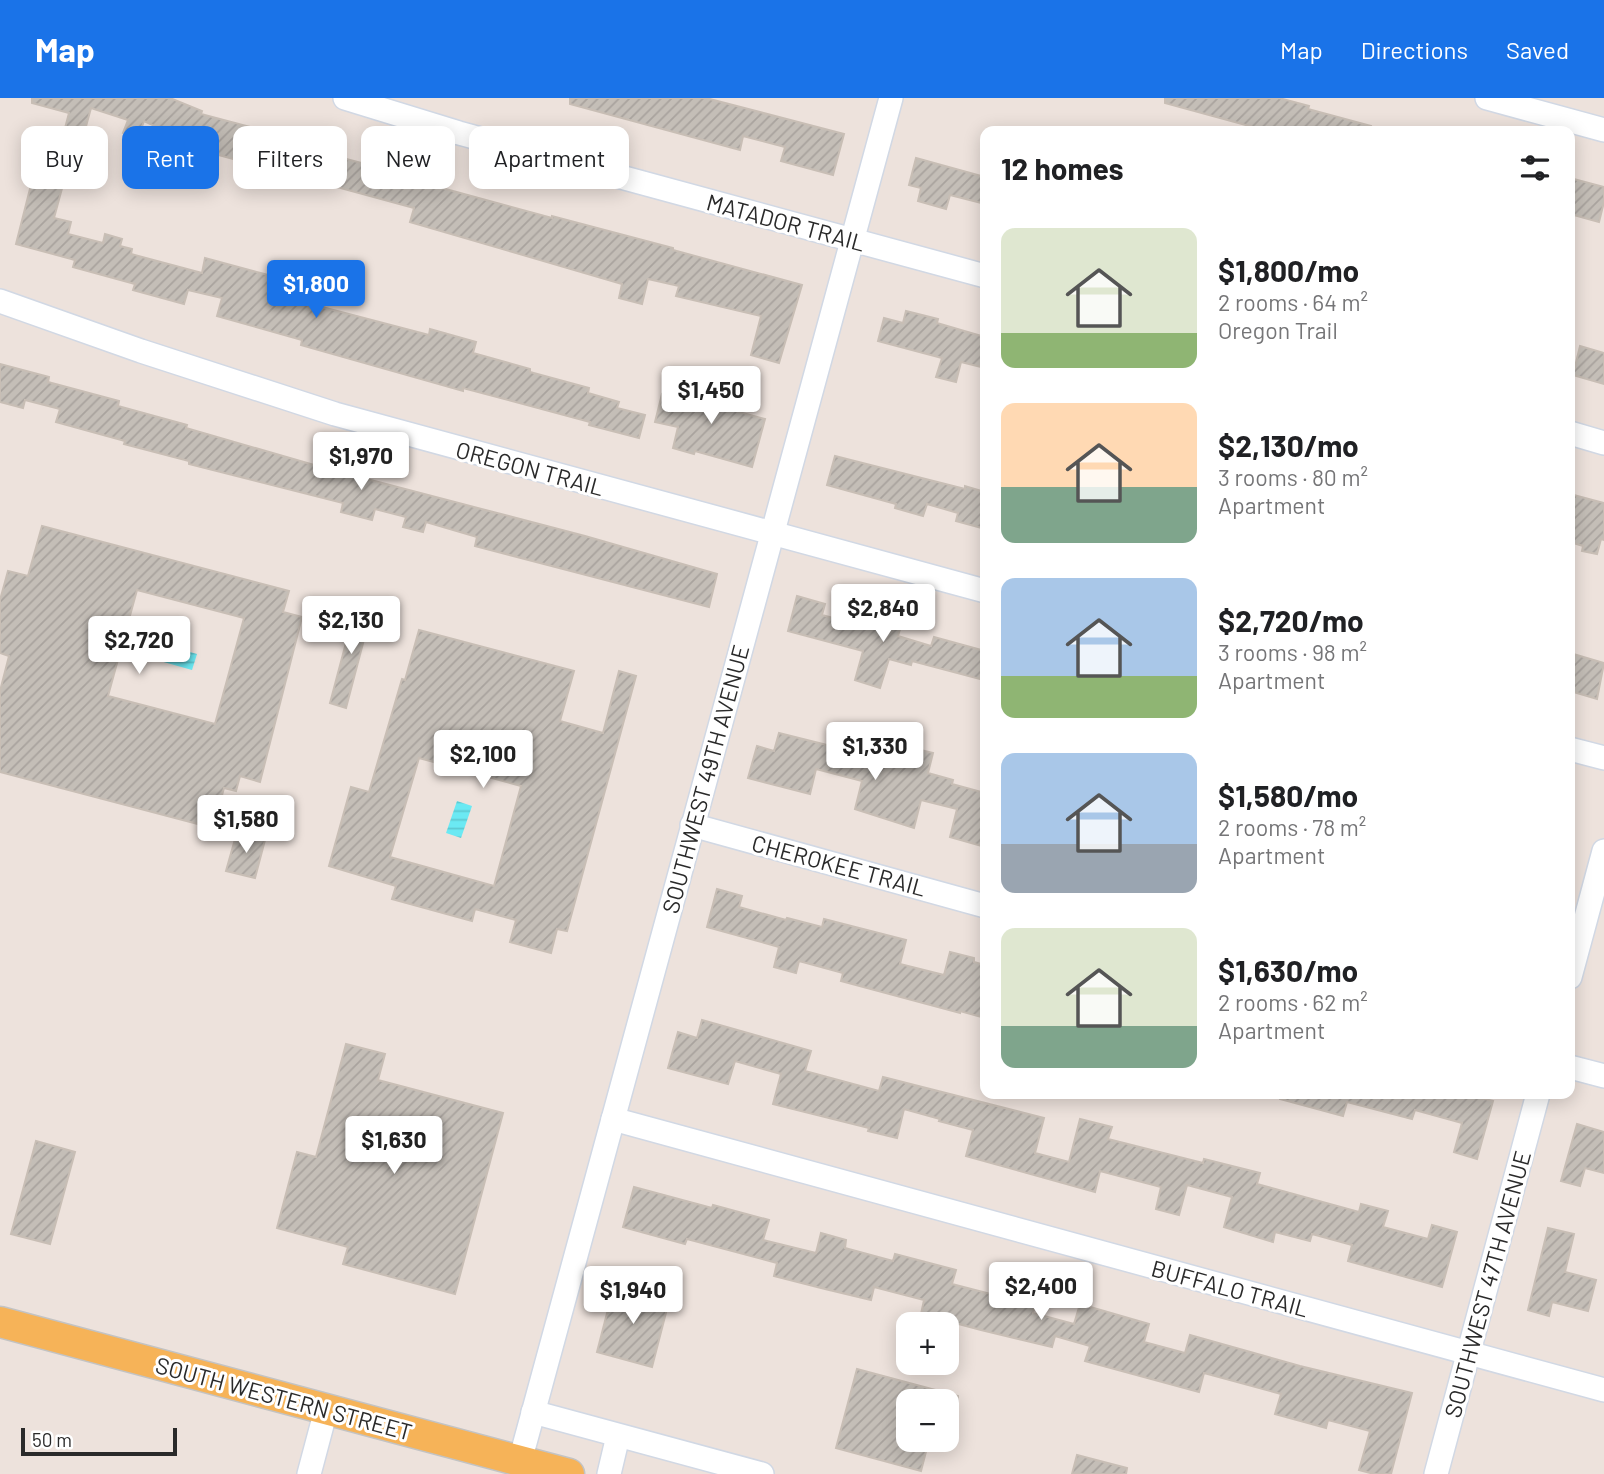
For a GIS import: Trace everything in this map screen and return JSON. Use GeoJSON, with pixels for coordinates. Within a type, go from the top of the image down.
{"type":"FeatureCollection","features":[{"type":"Feature","properties":{"kind":"main road","name":"SOUTH WESTERN STREET"},"geometry":{"type":"LineString","coordinates":[[0,1322],[569,1474]]}},
{"type":"Feature","properties":{"kind":"street","name":"MATADOR TRAIL"},"geometry":{"type":"LineString","coordinates":[[345,98],[472,137],[980,275]]}},
{"type":"Feature","properties":{"kind":"street","name":"SOUTHWEST 49TH AVENUE"},"geometry":{"type":"LineString","coordinates":[[520,1461],[891,98]]}},
{"type":"Feature","properties":{"kind":"street"},"geometry":{"type":"LineString","coordinates":[[1487,98],[1604,130]]}},
{"type":"Feature","properties":{"kind":"street","name":"OREGON TRAIL"},"geometry":{"type":"LineString","coordinates":[[0,301],[141,351],[335,414],[980,590]]}},
{"type":"Feature","properties":{"kind":"street"},"geometry":{"type":"LineString","coordinates":[[1575,434],[1604,443]]}},
{"type":"Feature","properties":{"kind":"street"},"geometry":{"type":"LineString","coordinates":[[1575,749],[1604,758]]}},
{"type":"Feature","properties":{"kind":"street","name":"CHEROKEE TRAIL"},"geometry":{"type":"LineString","coordinates":[[692,825],[980,905]]}},
{"type":"Feature","properties":{"kind":"street"},"geometry":{"type":"LineString","coordinates":[[1575,958],[1604,851]]}},
{"type":"Feature","properties":{"kind":"street"},"geometry":{"type":"LineString","coordinates":[[1575,1068],[1604,1076]]}},
{"type":"Feature","properties":{"kind":"street","name":"SOUTHWEST 47TH AVENUE"},"geometry":{"type":"LineString","coordinates":[[1436,1474],[1537,1099]]}},
{"type":"Feature","properties":{"kind":"street","name":"BUFFALO TRAIL"},"geometry":{"type":"LineString","coordinates":[[613,1119],[1604,1390]]}},
{"type":"Feature","properties":{"kind":"street"},"geometry":{"type":"LineString","coordinates":[[309,1474],[326,1410]]}},
{"type":"Feature","properties":{"kind":"street"},"geometry":{"type":"LineString","coordinates":[[533,1412],[762,1474]]}},
{"type":"Feature","properties":{"kind":"street"},"geometry":{"type":"LineString","coordinates":[[609,1474],[618,1436]]}},
{"type":"Feature","properties":{"kind":"water"},"geometry":{"type":"Polygon","coordinates":[[[165,645],[197,654],[192,670],[160,661],[165,645]]]}},
{"type":"Feature","properties":{"kind":"water"},"geometry":{"type":"Polygon","coordinates":[[[457,801],[472,806],[461,838],[446,833],[457,801]]]}},
{"type":"Feature","properties":{"kind":"building"},"geometry":{"type":"Polygon","coordinates":[[[32,98],[170,98],[202,111],[201,114],[247,126],[233,126],[233,159],[219,155],[219,126],[155,126],[144,121],[142,126],[126,126],[128,120],[91,108],[86,126],[66,126],[69,113],[32,103],[32,98]]]}},
{"type":"Feature","properties":{"kind":"building"},"geometry":{"type":"Polygon","coordinates":[[[570,98],[706,98],[844,134],[833,175],[781,161],[785,147],[743,136],[740,150],[570,104],[570,98]]]}},
{"type":"Feature","properties":{"kind":"building"},"geometry":{"type":"Polygon","coordinates":[[[1165,98],[1279,98],[1371,126],[1249,126],[1165,103],[1165,98]]]}},
{"type":"Feature","properties":{"kind":"building"},"geometry":{"type":"Polygon","coordinates":[[[916,158],[980,176],[980,203],[950,195],[946,209],[918,201],[921,188],[909,185],[916,158]]]}},
{"type":"Feature","properties":{"kind":"building"},"geometry":{"type":"Polygon","coordinates":[[[347,159],[361,163],[361,189],[446,189],[673,248],[802,285],[779,363],[751,355],[761,316],[676,296],[679,286],[648,279],[642,304],[619,298],[622,284],[410,222],[414,208],[344,189],[347,189],[347,159]]]}},
{"type":"Feature","properties":{"kind":"building"},"geometry":{"type":"Polygon","coordinates":[[[1575,179],[1604,187],[1604,202],[1599,222],[1575,215],[1575,179]]]}},
{"type":"Feature","properties":{"kind":"building"},"geometry":{"type":"Polygon","coordinates":[[[30,189],[62,189],[54,218],[71,222],[68,234],[103,243],[105,234],[122,239],[120,246],[132,249],[131,254],[202,273],[205,258],[307,285],[303,302],[429,335],[430,329],[476,342],[473,353],[589,388],[588,393],[619,402],[617,408],[645,415],[639,438],[589,425],[590,422],[463,388],[463,391],[301,345],[302,340],[217,316],[222,298],[188,290],[184,304],[133,290],[135,284],[73,267],[75,260],[16,244],[30,189]]]}},
{"type":"Feature","properties":{"kind":"building"},"geometry":{"type":"Polygon","coordinates":[[[906,311],[938,319],[937,323],[980,336],[980,367],[961,362],[956,382],[936,377],[942,358],[878,341],[884,318],[903,323],[906,311]]]}},
{"type":"Feature","properties":{"kind":"building"},"geometry":{"type":"Polygon","coordinates":[[[1580,346],[1604,353],[1604,384],[1575,376],[1580,346]]]}},
{"type":"Feature","properties":{"kind":"building"},"geometry":{"type":"Polygon","coordinates":[[[0,364],[49,377],[48,382],[119,401],[118,406],[187,425],[186,428],[717,574],[709,607],[475,546],[477,537],[426,522],[423,532],[403,527],[406,517],[375,509],[372,520],[341,512],[343,503],[189,464],[189,461],[56,422],[60,409],[25,400],[23,408],[0,402],[0,364]]]}},
{"type":"Feature","properties":{"kind":"building"},"geometry":{"type":"Polygon","coordinates":[[[687,381],[710,387],[706,403],[765,419],[752,467],[695,451],[694,454],[673,448],[678,427],[655,422],[662,394],[683,399],[687,381]]]}},
{"type":"Feature","properties":{"kind":"building"},"geometry":{"type":"Polygon","coordinates":[[[835,456],[965,489],[965,486],[980,490],[980,528],[956,521],[958,513],[927,504],[923,516],[895,508],[896,504],[827,485],[835,456]]]}},
{"type":"Feature","properties":{"kind":"building"},"geometry":{"type":"Polygon","coordinates":[[[1575,495],[1604,503],[1604,540],[1601,539],[1597,554],[1582,551],[1583,546],[1575,544],[1575,495]]]}},
{"type":"Feature","properties":{"kind":"building"},"geometry":{"type":"Polygon","coordinates":[[[42,526],[289,591],[283,612],[302,617],[260,782],[240,776],[236,791],[224,788],[213,828],[0,772],[0,691],[9,656],[0,653],[0,600],[8,571],[28,576],[42,526]],[[137,590],[108,696],[215,724],[244,618],[137,590]]]}},
{"type":"Feature","properties":{"kind":"building"},"geometry":{"type":"Polygon","coordinates":[[[797,596],[825,604],[822,615],[870,628],[873,617],[901,626],[898,636],[931,646],[934,637],[980,650],[980,679],[912,661],[911,665],[889,659],[880,688],[855,680],[863,651],[788,631],[797,596]]]}},
{"type":"Feature","properties":{"kind":"building"},"geometry":{"type":"Polygon","coordinates":[[[356,605],[372,609],[346,708],[330,703],[356,605]]]}},
{"type":"Feature","properties":{"kind":"building"},"geometry":{"type":"Polygon","coordinates":[[[419,630],[574,671],[560,721],[603,733],[619,671],[636,676],[567,931],[557,929],[551,953],[510,942],[516,920],[475,909],[472,921],[392,899],[396,886],[329,866],[351,787],[369,792],[402,679],[405,680],[419,630]],[[419,758],[390,857],[494,886],[521,786],[419,758]]]}},
{"type":"Feature","properties":{"kind":"building"},"geometry":{"type":"Polygon","coordinates":[[[1575,654],[1604,663],[1597,699],[1575,692],[1575,654]]]}},
{"type":"Feature","properties":{"kind":"building"},"geometry":{"type":"Polygon","coordinates":[[[779,733],[835,747],[836,743],[900,760],[904,746],[933,753],[928,773],[953,780],[952,784],[980,792],[980,846],[950,837],[957,809],[921,800],[914,828],[855,809],[862,781],[816,769],[810,794],[748,778],[757,746],[774,751],[779,733]]]}},
{"type":"Feature","properties":{"kind":"building"},"geometry":{"type":"Polygon","coordinates":[[[237,832],[265,840],[255,878],[226,871],[237,832]]]}},
{"type":"Feature","properties":{"kind":"building"},"geometry":{"type":"Polygon","coordinates":[[[717,889],[742,896],[739,907],[786,920],[787,918],[822,927],[824,919],[906,940],[900,964],[944,975],[950,952],[974,958],[974,962],[980,964],[980,1017],[841,981],[843,973],[799,961],[796,973],[774,967],[779,947],[707,927],[717,889]]]}},
{"type":"Feature","properties":{"kind":"building"},"geometry":{"type":"Polygon","coordinates":[[[702,1020],[811,1051],[805,1071],[879,1091],[883,1077],[1044,1118],[1035,1153],[1069,1162],[1080,1119],[1112,1127],[1108,1139],[1203,1163],[1204,1159],[1260,1173],[1257,1184],[1359,1212],[1361,1204],[1388,1211],[1383,1227],[1428,1239],[1432,1225],[1457,1232],[1442,1287],[1348,1261],[1352,1245],[1312,1234],[1310,1241],[1275,1232],[1273,1242],[1224,1227],[1232,1197],[1187,1185],[1179,1215],[1156,1209],[1161,1187],[1100,1171],[1095,1192],[966,1156],[973,1130],[939,1121],[940,1119],[904,1109],[897,1138],[868,1131],[869,1128],[773,1104],[781,1074],[735,1061],[728,1084],[668,1068],[678,1032],[697,1038],[702,1020]]]}},
{"type":"Feature","properties":{"kind":"building"},"geometry":{"type":"Polygon","coordinates":[[[346,1044],[385,1054],[378,1080],[503,1113],[455,1294],[343,1264],[348,1247],[277,1228],[297,1152],[316,1157],[346,1044]]]}},
{"type":"Feature","properties":{"kind":"building"},"geometry":{"type":"Polygon","coordinates":[[[1280,1099],[1493,1101],[1477,1159],[1454,1152],[1462,1123],[1415,1110],[1412,1119],[1347,1102],[1343,1116],[1280,1099]]]}},
{"type":"Feature","properties":{"kind":"building"},"geometry":{"type":"Polygon","coordinates":[[[1577,1124],[1604,1132],[1604,1173],[1585,1168],[1580,1186],[1561,1181],[1577,1124]]]}},
{"type":"Feature","properties":{"kind":"building"},"geometry":{"type":"Polygon","coordinates":[[[36,1141],[75,1152],[50,1244],[11,1234],[36,1141]]]}},
{"type":"Feature","properties":{"kind":"building"},"geometry":{"type":"Polygon","coordinates":[[[634,1187],[769,1220],[763,1240],[816,1253],[821,1233],[846,1240],[845,1248],[893,1261],[895,1254],[956,1270],[952,1284],[1006,1298],[1010,1284],[1039,1292],[1033,1313],[1074,1324],[1080,1304],[1149,1324],[1144,1342],[1185,1353],[1190,1335],[1300,1366],[1412,1393],[1391,1474],[1374,1474],[1359,1470],[1370,1431],[1328,1420],[1326,1428],[1275,1414],[1281,1394],[1204,1373],[1199,1392],[1085,1361],[1090,1346],[1055,1336],[1052,1347],[981,1330],[959,1324],[959,1312],[921,1312],[924,1300],[874,1287],[871,1300],[825,1289],[774,1276],[777,1263],[687,1239],[685,1244],[623,1227],[634,1187]]]}},
{"type":"Feature","properties":{"kind":"building"},"geometry":{"type":"Polygon","coordinates":[[[1548,1228],[1574,1234],[1565,1272],[1596,1280],[1588,1311],[1552,1302],[1549,1316],[1528,1310],[1548,1228]]]}},
{"type":"Feature","properties":{"kind":"building"},"geometry":{"type":"Polygon","coordinates":[[[614,1286],[669,1301],[652,1367],[597,1352],[614,1286]]]}},
{"type":"Feature","properties":{"kind":"building"},"geometry":{"type":"Polygon","coordinates":[[[857,1369],[932,1389],[896,1389],[896,1452],[926,1452],[921,1471],[836,1448],[857,1369]]]}},
{"type":"Feature","properties":{"kind":"building"},"geometry":{"type":"Polygon","coordinates":[[[1077,1455],[1127,1468],[1126,1474],[1072,1474],[1077,1455]]]}}]}
